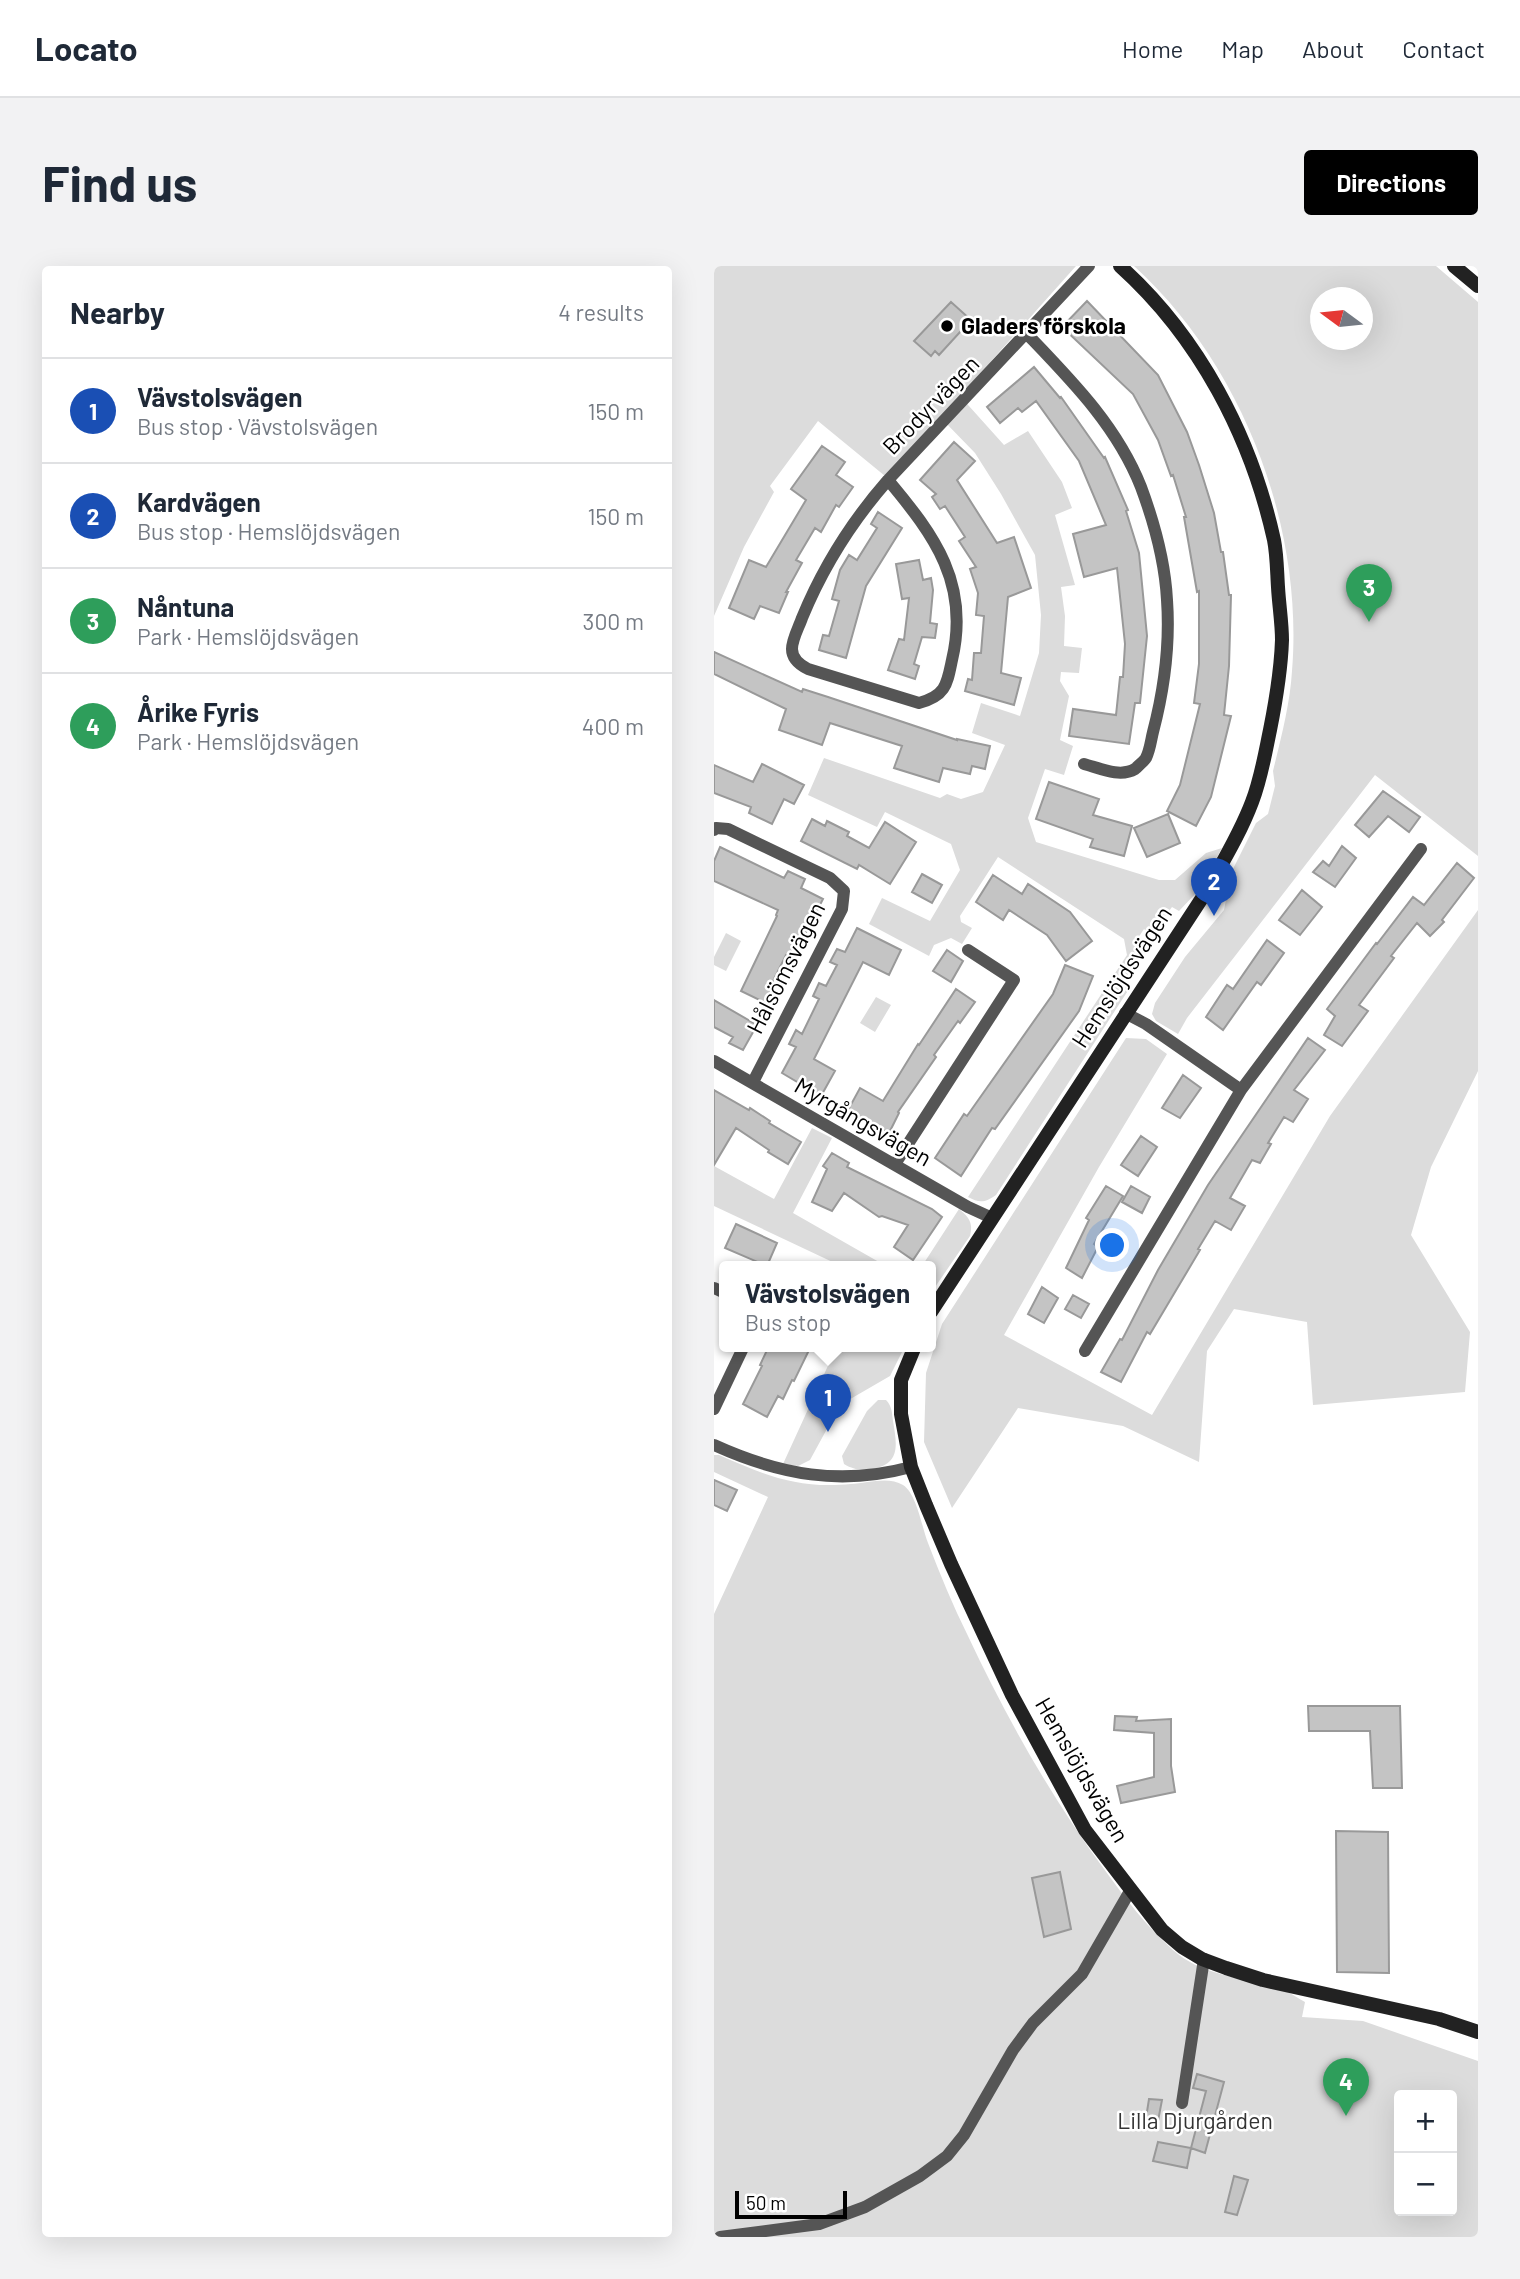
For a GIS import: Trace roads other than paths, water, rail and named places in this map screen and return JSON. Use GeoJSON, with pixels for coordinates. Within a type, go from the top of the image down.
{"type":"FeatureCollection","features":[{"type":"Feature","properties":{"kind":"street","name":"Brodyrvägen"},"geometry":{"type":"LineString","coordinates":[[888,480],[928,532],[945,563],[959,618],[947,683],[935,697],[919,703],[808,669],[794,657],[792,649],[816,583],[863,508],[888,480],[1027,334],[1089,266]]}},
{"type":"Feature","properties":{"kind":"street","name":"Hemslöjdsvägen"},"geometry":{"type":"LineString","coordinates":[[936,1304],[1206,892],[1236,838],[1252,802],[1262,770],[1278,694],[1282,640],[1275,542],[1241,438],[1222,396],[1173,321],[1120,266]]}},
{"type":"Feature","properties":{"kind":"street"},"geometry":{"type":"LineString","coordinates":[[1454,266],[1478,286]]}},
{"type":"Feature","properties":{"kind":"street"},"geometry":{"type":"LineString","coordinates":[[1027,334],[1091,403],[1118,442],[1140,485],[1152,522],[1166,590],[1163,680],[1146,759],[1136,768],[1115,773],[1084,764]]}},
{"type":"Feature","properties":{"kind":"street","name":"Hålsömsvägen"},"geometry":{"type":"LineString","coordinates":[[714,830],[728,829],[830,878],[844,891],[842,909],[752,1082]]}},
{"type":"Feature","properties":{"kind":"street"},"geometry":{"type":"LineString","coordinates":[[1085,1350],[1241,1090],[1421,849]]}},
{"type":"Feature","properties":{"kind":"street"},"geometry":{"type":"LineString","coordinates":[[895,1164],[1014,980],[968,950]]}},
{"type":"Feature","properties":{"kind":"street"},"geometry":{"type":"LineString","coordinates":[[1125,1013],[1146,1024],[1241,1090]]}},
{"type":"Feature","properties":{"kind":"street","name":"Myrgångsvägen"},"geometry":{"type":"LineString","coordinates":[[714,1061],[968,1207],[992,1218]]}},
{"type":"Feature","properties":{"kind":"street"},"geometry":{"type":"LineString","coordinates":[[714,1409],[741,1352]]}},
{"type":"Feature","properties":{"kind":"street","name":"Hemslöjdsvägen"},"geometry":{"type":"LineString","coordinates":[[913,1352],[901,1380],[901,1413],[911,1467],[951,1564],[1012,1695],[1085,1830],[1162,1930],[1182,1947],[1204,1959],[1263,1980],[1439,2019],[1478,2032]]}},
{"type":"Feature","properties":{"kind":"street"},"geometry":{"type":"LineString","coordinates":[[714,1445],[776,1469],[807,1475],[840,1478],[888,1474],[911,1467]]}},
{"type":"Feature","properties":{"kind":"street"},"geometry":{"type":"LineString","coordinates":[[720,2237],[819,2224],[831,2220],[865,2207],[920,2176],[947,2155],[964,2135],[1013,2050],[1033,2023],[1082,1974],[1130,1891]]}},
{"type":"Feature","properties":{"kind":"street"},"geometry":{"type":"LineString","coordinates":[[1182,2103],[1204,1959]]}},
{"type":"Feature","properties":{"kind":"place","name":"Gladers förskola"},"geometry":{"type":"Point","coordinates":[947,326]}},
{"type":"Feature","properties":{"kind":"place","name":"Nåntuna"},"geometry":{"type":"Point","coordinates":[1369,622]}},
{"type":"Feature","properties":{"kind":"place","name":"Kardvägen"},"geometry":{"type":"Point","coordinates":[1214,916]}},
{"type":"Feature","properties":{"kind":"place","name":"Vävstolsvägen"},"geometry":{"type":"Point","coordinates":[828,1432]}},
{"type":"Feature","properties":{"kind":"place","name":"Årike Fyris"},"geometry":{"type":"Point","coordinates":[1346,2116]}},
{"type":"Feature","properties":{"kind":"park label","name":"Lilla Djurgården"},"geometry":{"type":"Point","coordinates":[1195,2121]}}]}
